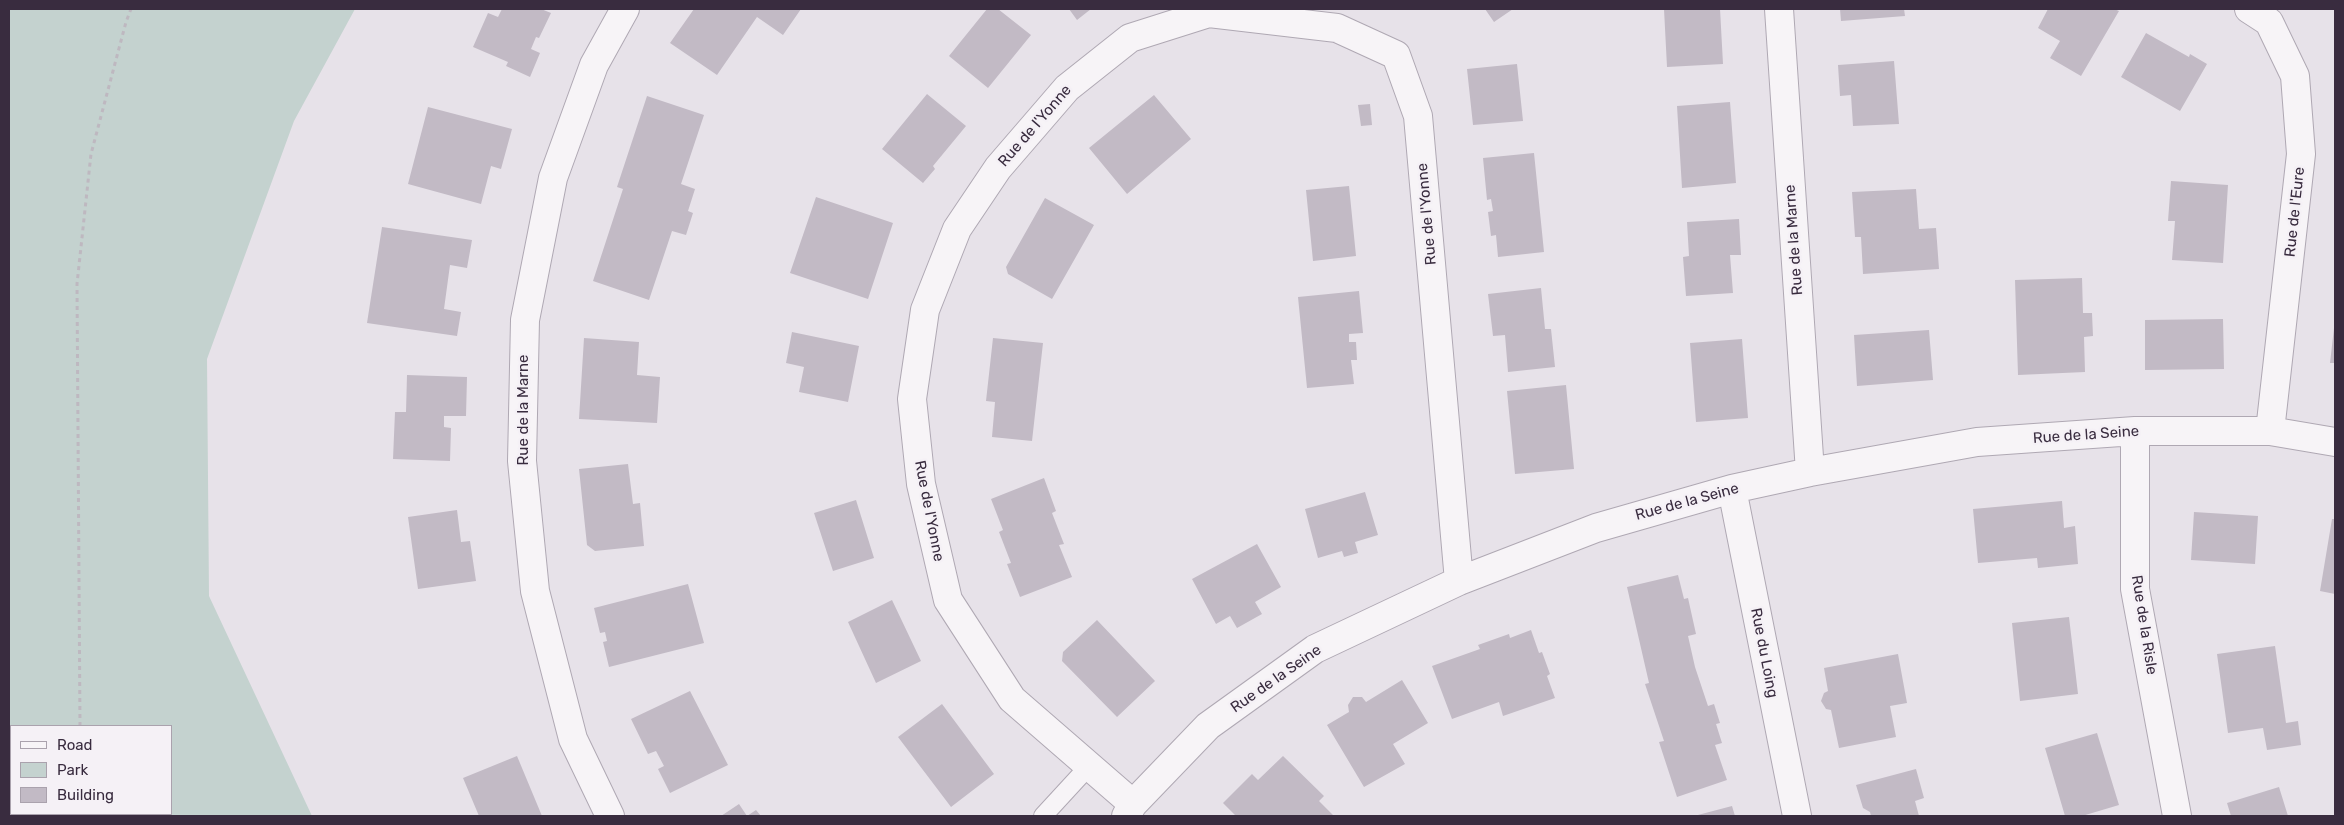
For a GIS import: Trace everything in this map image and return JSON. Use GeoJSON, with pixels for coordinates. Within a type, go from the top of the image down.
{"type":"FeatureCollection","features":[{"type":"Feature","properties":{"kind":"street","name":"Rue de la Marne"},"geometry":{"type":"LineString","coordinates":[[610,816],[573,739],[538,600],[522,461],[525,320],[553,178],[594,65],[625,9]]}},
{"type":"Feature","properties":{"kind":"street","name":"Rue de la Marne"},"geometry":{"type":"LineString","coordinates":[[1779,9],[1810,472]]}},
{"type":"Feature","properties":{"kind":"street","name":"Rue de l'Eure"},"geometry":{"type":"LineString","coordinates":[[2249,9],[2269,22],[2295,76],[2301,154],[2270,431]]}},
{"type":"Feature","properties":{"kind":"street","name":"Rue de l'Yonne"},"geometry":{"type":"LineString","coordinates":[[1129,810],[1089,766],[1012,699],[948,600],[921,484],[912,400],[925,310],[957,229],[998,168],[1067,88],[1130,38],[1210,13],[1337,28],[1396,56],[1418,116],[1458,582]]}},
{"type":"Feature","properties":{"kind":"street","name":"Rue de la Seine"},"geometry":{"type":"LineString","coordinates":[[1129,810],[1208,726],[1315,649],[1458,582],[1596,528],[1732,489],[1810,472],[1976,442],[2134,431],[2270,431],[2335,442]]}},
{"type":"Feature","properties":{"kind":"street","name":"Rue de la Risle"},"geometry":{"type":"LineString","coordinates":[[2134,431],[2135,589],[2177,816]]}},
{"type":"Feature","properties":{"kind":"street","name":"Rue du Loing"},"geometry":{"type":"LineString","coordinates":[[1732,489],[1797,816]]}},
{"type":"Feature","properties":{"kind":"lane"},"geometry":{"type":"LineString","coordinates":[[1043,816],[1089,766]]}},
{"type":"Feature","properties":{"kind":"path"},"geometry":{"type":"LineString","coordinates":[[80,725],[77,284],[91,154],[131,9]]}},
{"type":"Feature","properties":{"kind":"green space"},"geometry":{"type":"Polygon","coordinates":[[[9,9],[355,9],[294,121],[207,359],[209,596],[312,816],[9,816],[9,9]]]}},
{"type":"Feature","properties":{"kind":"building"},"geometry":{"type":"Polygon","coordinates":[[[502,9],[541,9],[551,13],[539,38],[536,37],[531,49],[540,53],[530,77],[506,66],[508,62],[473,47],[488,13],[498,17],[502,9]]]}},
{"type":"Feature","properties":{"kind":"building"},"geometry":{"type":"Polygon","coordinates":[[[694,9],[801,9],[783,35],[757,17],[717,75],[670,43],[694,9]]]}},
{"type":"Feature","properties":{"kind":"building"},"geometry":{"type":"Polygon","coordinates":[[[987,9],[998,9],[1031,35],[988,88],[949,56],[987,9]]]}},
{"type":"Feature","properties":{"kind":"building"},"geometry":{"type":"Polygon","coordinates":[[[1069,9],[1091,9],[1077,20],[1069,9]]]}},
{"type":"Feature","properties":{"kind":"building"},"geometry":{"type":"Polygon","coordinates":[[[1485,9],[1513,9],[1494,22],[1485,9]]]}},
{"type":"Feature","properties":{"kind":"building"},"geometry":{"type":"Polygon","coordinates":[[[1664,9],[1720,9],[1723,64],[1667,67],[1664,9]]]}},
{"type":"Feature","properties":{"kind":"building"},"geometry":{"type":"Polygon","coordinates":[[[1840,9],[1904,9],[1905,16],[1841,21],[1840,9]]]}},
{"type":"Feature","properties":{"kind":"building"},"geometry":{"type":"Polygon","coordinates":[[[2048,9],[2114,9],[2119,11],[2081,76],[2050,58],[2060,41],[2038,28],[2048,9]]]}},
{"type":"Feature","properties":{"kind":"building"},"geometry":{"type":"Polygon","coordinates":[[[2146,33],[2189,57],[2190,54],[2207,64],[2180,111],[2121,77],[2146,33]]]}},
{"type":"Feature","properties":{"kind":"building"},"geometry":{"type":"Polygon","coordinates":[[[1894,61],[1899,124],[1853,126],[1851,95],[1840,96],[1838,65],[1894,61]]]}},
{"type":"Feature","properties":{"kind":"building"},"geometry":{"type":"Polygon","coordinates":[[[1517,64],[1523,121],[1473,125],[1467,69],[1517,64]]]}},
{"type":"Feature","properties":{"kind":"building"},"geometry":{"type":"Polygon","coordinates":[[[927,94],[966,126],[933,166],[935,169],[923,183],[882,149],[927,94]]]}},
{"type":"Feature","properties":{"kind":"building"},"geometry":{"type":"Polygon","coordinates":[[[1154,95],[1191,139],[1127,194],[1089,148],[1154,95]]]}},
{"type":"Feature","properties":{"kind":"building"},"geometry":{"type":"Polygon","coordinates":[[[647,96],[704,115],[681,184],[695,189],[688,211],[693,213],[686,235],[672,231],[649,300],[593,281],[623,189],[617,187],[647,96]]]}},
{"type":"Feature","properties":{"kind":"building"},"geometry":{"type":"Polygon","coordinates":[[[1730,102],[1736,183],[1682,188],[1677,106],[1730,102]]]}},
{"type":"Feature","properties":{"kind":"building"},"geometry":{"type":"Polygon","coordinates":[[[1370,104],[1372,125],[1361,126],[1358,105],[1370,104]]]}},
{"type":"Feature","properties":{"kind":"building"},"geometry":{"type":"Polygon","coordinates":[[[428,107],[512,129],[501,169],[491,166],[481,204],[408,184],[428,107]]]}},
{"type":"Feature","properties":{"kind":"building"},"geometry":{"type":"Polygon","coordinates":[[[1534,153],[1544,252],[1498,257],[1496,235],[1491,236],[1488,212],[1493,211],[1491,199],[1487,200],[1483,158],[1534,153]]]}},
{"type":"Feature","properties":{"kind":"building"},"geometry":{"type":"Polygon","coordinates":[[[2171,181],[2228,185],[2223,263],[2172,260],[2175,221],[2168,221],[2171,181]]]}},
{"type":"Feature","properties":{"kind":"building"},"geometry":{"type":"Polygon","coordinates":[[[1349,186],[1356,256],[1313,261],[1306,190],[1349,186]]]}},
{"type":"Feature","properties":{"kind":"building"},"geometry":{"type":"Polygon","coordinates":[[[1916,189],[1919,229],[1936,228],[1939,269],[1863,274],[1861,237],[1855,237],[1852,192],[1916,189]]]}},
{"type":"Feature","properties":{"kind":"building"},"geometry":{"type":"Polygon","coordinates":[[[816,197],[893,223],[868,299],[790,273],[816,197]]]}},
{"type":"Feature","properties":{"kind":"building"},"geometry":{"type":"Polygon","coordinates":[[[1045,198],[1094,225],[1052,299],[1008,274],[1006,267],[1045,198]]]}},
{"type":"Feature","properties":{"kind":"building"},"geometry":{"type":"Polygon","coordinates":[[[1739,219],[1741,255],[1730,255],[1733,293],[1686,296],[1683,257],[1689,256],[1687,222],[1739,219]]]}},
{"type":"Feature","properties":{"kind":"building"},"geometry":{"type":"Polygon","coordinates":[[[382,227],[472,240],[467,268],[450,265],[444,309],[461,312],[457,336],[367,323],[382,227]]]}},
{"type":"Feature","properties":{"kind":"building"},"geometry":{"type":"Polygon","coordinates":[[[2082,278],[2083,313],[2092,313],[2093,336],[2084,337],[2085,372],[2018,375],[2015,280],[2082,278]]]}},
{"type":"Feature","properties":{"kind":"building"},"geometry":{"type":"Polygon","coordinates":[[[1541,288],[1545,329],[1551,329],[1555,367],[1508,372],[1505,335],[1493,336],[1488,294],[1541,288]]]}},
{"type":"Feature","properties":{"kind":"building"},"geometry":{"type":"Polygon","coordinates":[[[1359,291],[1363,333],[1349,334],[1349,342],[1356,342],[1357,360],[1351,360],[1354,384],[1307,388],[1298,297],[1359,291]]]}},
{"type":"Feature","properties":{"kind":"building"},"geometry":{"type":"Polygon","coordinates":[[[2223,319],[2224,369],[2145,370],[2145,320],[2223,319]]]}},
{"type":"Feature","properties":{"kind":"building"},"geometry":{"type":"Polygon","coordinates":[[[2334,328],[2335,363],[2330,363],[2334,328]]]}},
{"type":"Feature","properties":{"kind":"building"},"geometry":{"type":"Polygon","coordinates":[[[1929,330],[1933,380],[1857,386],[1854,335],[1929,330]]]}},
{"type":"Feature","properties":{"kind":"building"},"geometry":{"type":"Polygon","coordinates":[[[792,332],[859,346],[848,402],[799,392],[804,367],[786,363],[792,332]]]}},
{"type":"Feature","properties":{"kind":"building"},"geometry":{"type":"Polygon","coordinates":[[[584,338],[639,342],[637,375],[660,377],[657,423],[579,419],[584,338]]]}},
{"type":"Feature","properties":{"kind":"building"},"geometry":{"type":"Polygon","coordinates":[[[993,338],[1043,343],[1032,441],[992,437],[995,402],[986,401],[993,338]]]}},
{"type":"Feature","properties":{"kind":"building"},"geometry":{"type":"Polygon","coordinates":[[[1742,339],[1748,418],[1696,422],[1690,343],[1742,339]]]}},
{"type":"Feature","properties":{"kind":"building"},"geometry":{"type":"Polygon","coordinates":[[[407,375],[467,377],[466,416],[444,416],[444,427],[451,428],[450,461],[393,459],[395,412],[406,412],[407,375]]]}},
{"type":"Feature","properties":{"kind":"building"},"geometry":{"type":"Polygon","coordinates":[[[1566,385],[1574,469],[1515,474],[1507,391],[1566,385]]]}},
{"type":"Feature","properties":{"kind":"building"},"geometry":{"type":"Polygon","coordinates":[[[628,464],[633,504],[640,503],[644,546],[595,551],[587,545],[579,469],[628,464]]]}},
{"type":"Feature","properties":{"kind":"building"},"geometry":{"type":"Polygon","coordinates":[[[1044,478],[1056,511],[1052,513],[1064,544],[1059,545],[1072,577],[1020,597],[1007,564],[1011,563],[999,532],[1003,530],[991,499],[1044,478]]]}},
{"type":"Feature","properties":{"kind":"building"},"geometry":{"type":"Polygon","coordinates":[[[1365,492],[1378,535],[1355,542],[1358,553],[1344,557],[1342,551],[1318,558],[1305,509],[1365,492]]]}},
{"type":"Feature","properties":{"kind":"building"},"geometry":{"type":"Polygon","coordinates":[[[856,500],[874,558],[833,571],[814,513],[856,500]]]}},
{"type":"Feature","properties":{"kind":"building"},"geometry":{"type":"Polygon","coordinates":[[[2062,501],[2064,528],[2075,526],[2078,564],[2038,568],[2037,558],[1978,563],[1973,509],[2062,501]]]}},
{"type":"Feature","properties":{"kind":"building"},"geometry":{"type":"Polygon","coordinates":[[[457,510],[461,542],[470,541],[476,581],[418,589],[408,517],[457,510]]]}},
{"type":"Feature","properties":{"kind":"building"},"geometry":{"type":"Polygon","coordinates":[[[2194,512],[2258,516],[2255,564],[2191,560],[2194,512]]]}},
{"type":"Feature","properties":{"kind":"building"},"geometry":{"type":"Polygon","coordinates":[[[2332,519],[2335,519],[2335,594],[2320,591],[2332,519]]]}},
{"type":"Feature","properties":{"kind":"building"},"geometry":{"type":"Polygon","coordinates":[[[1257,544],[1281,587],[1255,602],[1262,614],[1237,628],[1230,616],[1216,624],[1192,579],[1257,544]]]}},
{"type":"Feature","properties":{"kind":"building"},"geometry":{"type":"Polygon","coordinates":[[[1678,575],[1684,599],[1688,598],[1696,634],[1688,636],[1695,667],[1708,706],[1714,704],[1720,723],[1716,724],[1722,743],[1715,745],[1727,780],[1677,797],[1659,742],[1664,741],[1645,684],[1649,683],[1627,587],[1678,575]]]}},
{"type":"Feature","properties":{"kind":"building"},"geometry":{"type":"Polygon","coordinates":[[[688,584],[704,643],[609,667],[603,642],[607,641],[605,632],[600,633],[594,608],[688,584]]]}},
{"type":"Feature","properties":{"kind":"building"},"geometry":{"type":"Polygon","coordinates":[[[892,600],[921,661],[876,683],[848,622],[892,600]]]}},
{"type":"Feature","properties":{"kind":"building"},"geometry":{"type":"Polygon","coordinates":[[[2069,617],[2078,694],[2020,701],[2012,623],[2069,617]]]}},
{"type":"Feature","properties":{"kind":"building"},"geometry":{"type":"Polygon","coordinates":[[[1097,620],[1155,681],[1117,717],[1062,661],[1063,652],[1097,620]]]}},
{"type":"Feature","properties":{"kind":"building"},"geometry":{"type":"Polygon","coordinates":[[[1531,630],[1539,653],[1542,652],[1550,674],[1547,676],[1555,698],[1503,716],[1499,702],[1452,719],[1432,666],[1480,649],[1478,645],[1509,634],[1510,638],[1531,630]]]}},
{"type":"Feature","properties":{"kind":"building"},"geometry":{"type":"Polygon","coordinates":[[[2275,646],[2286,723],[2298,721],[2301,745],[2267,750],[2263,728],[2228,733],[2217,654],[2275,646]]]}},
{"type":"Feature","properties":{"kind":"building"},"geometry":{"type":"Polygon","coordinates":[[[1898,654],[1907,703],[1890,706],[1896,737],[1839,748],[1831,710],[1826,709],[1821,701],[1824,693],[1828,691],[1824,668],[1898,654]]]}},
{"type":"Feature","properties":{"kind":"building"},"geometry":{"type":"Polygon","coordinates":[[[1402,680],[1428,723],[1393,744],[1405,764],[1364,787],[1327,725],[1349,712],[1348,705],[1353,697],[1362,697],[1366,702],[1402,680]]]}},
{"type":"Feature","properties":{"kind":"building"},"geometry":{"type":"Polygon","coordinates":[[[690,691],[728,765],[670,793],[658,769],[664,766],[656,751],[648,754],[631,719],[690,691]]]}},
{"type":"Feature","properties":{"kind":"building"},"geometry":{"type":"Polygon","coordinates":[[[942,704],[994,774],[951,807],[898,737],[942,704]]]}},
{"type":"Feature","properties":{"kind":"building"},"geometry":{"type":"Polygon","coordinates":[[[2097,733],[2119,805],[2082,816],[2065,816],[2045,748],[2097,733]]]}},
{"type":"Feature","properties":{"kind":"building"},"geometry":{"type":"Polygon","coordinates":[[[517,756],[542,816],[479,816],[463,778],[517,756]]]}},
{"type":"Feature","properties":{"kind":"building"},"geometry":{"type":"Polygon","coordinates":[[[1283,756],[1324,796],[1319,801],[1334,816],[1236,816],[1223,803],[1252,774],[1258,780],[1283,756]]]}},
{"type":"Feature","properties":{"kind":"building"},"geometry":{"type":"Polygon","coordinates":[[[1916,769],[1924,798],[1915,801],[1919,816],[1871,816],[1870,812],[1863,808],[1856,785],[1916,769]]]}},
{"type":"Feature","properties":{"kind":"building"},"geometry":{"type":"Polygon","coordinates":[[[2279,787],[2288,816],[2231,816],[2227,803],[2279,787]]]}},
{"type":"Feature","properties":{"kind":"building"},"geometry":{"type":"Polygon","coordinates":[[[739,804],[747,816],[721,816],[739,804]]]}},
{"type":"Feature","properties":{"kind":"building"},"geometry":{"type":"Polygon","coordinates":[[[1732,806],[1735,816],[1694,816],[1732,806]]]}},
{"type":"Feature","properties":{"kind":"building"},"geometry":{"type":"Polygon","coordinates":[[[756,810],[761,816],[747,816],[756,810]]]}}]}
